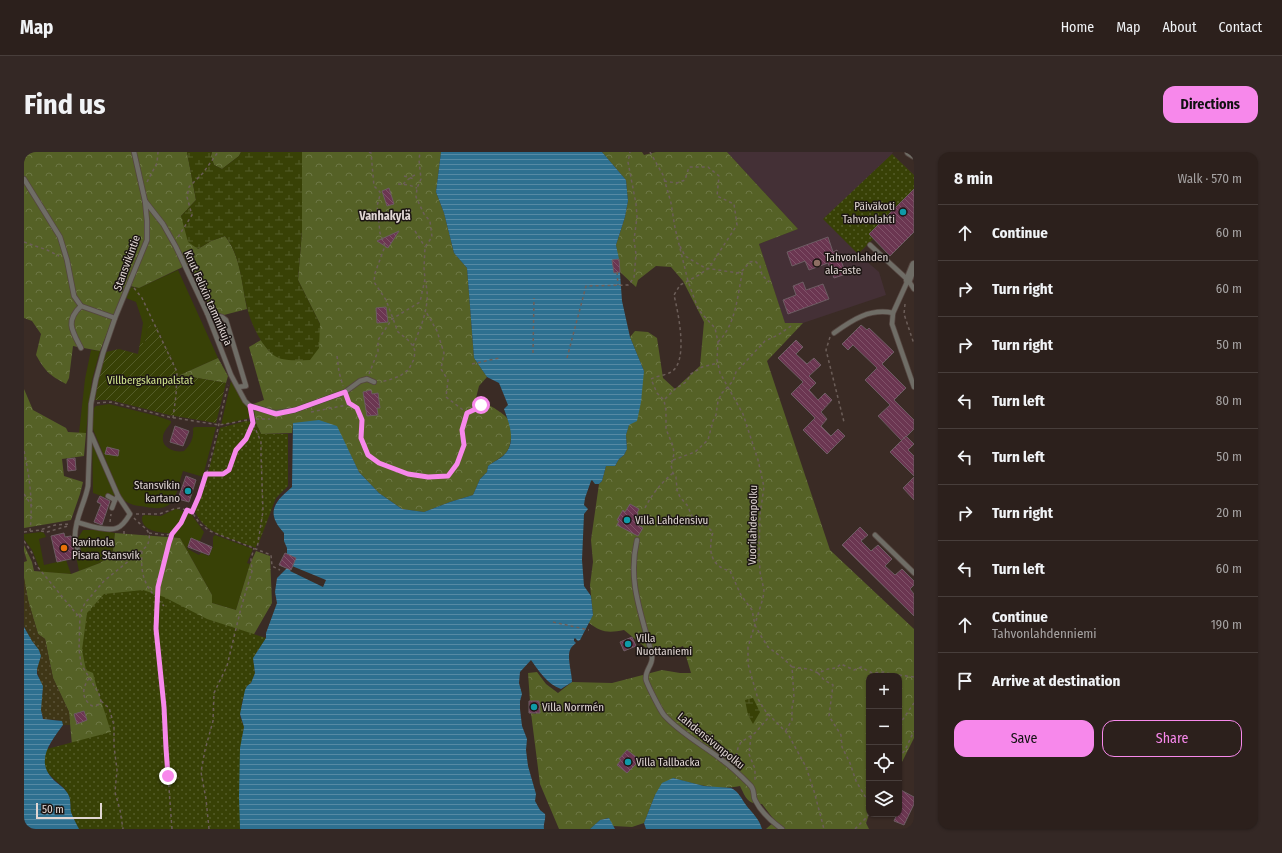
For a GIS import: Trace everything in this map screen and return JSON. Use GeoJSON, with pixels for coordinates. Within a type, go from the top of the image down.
{"type":"FeatureCollection","features":[{"type":"Feature","properties":{"kind":"street"},"geometry":{"type":"LineString","coordinates":[[909,152],[914,155]]}},
{"type":"Feature","properties":{"kind":"street"},"geometry":{"type":"LineString","coordinates":[[908,280],[914,265]]}},
{"type":"Feature","properties":{"kind":"lane","name":"Stansvikintie"},"geometry":{"type":"LineString","coordinates":[[78,551],[75,537],[77,522],[87,494],[91,404],[96,379],[115,318],[147,240],[145,201],[134,152]]}},
{"type":"Feature","properties":{"kind":"lane"},"geometry":{"type":"LineString","coordinates":[[24,180],[60,237],[67,260],[74,296],[81,306],[115,318]]}},
{"type":"Feature","properties":{"kind":"lane","name":"Knut Felixin tammikuja"},"geometry":{"type":"LineString","coordinates":[[145,201],[163,224],[174,244],[207,313],[231,375],[245,401],[250,406]]}},
{"type":"Feature","properties":{"kind":"lane"},"geometry":{"type":"LineString","coordinates":[[870,245],[889,265],[908,280],[914,289]]}},
{"type":"Feature","properties":{"kind":"lane"},"geometry":{"type":"LineString","coordinates":[[908,280],[893,313],[892,324],[914,387]]}},
{"type":"Feature","properties":{"kind":"lane"},"geometry":{"type":"LineString","coordinates":[[81,306],[74,312],[71,320],[73,332],[81,348]]}},
{"type":"Feature","properties":{"kind":"lane"},"geometry":{"type":"LineString","coordinates":[[834,333],[855,318],[879,312],[893,313]]}},
{"type":"Feature","properties":{"kind":"lane"},"geometry":{"type":"LineString","coordinates":[[207,313],[222,317],[226,320],[246,386],[238,387]]}},
{"type":"Feature","properties":{"kind":"lane"},"geometry":{"type":"LineString","coordinates":[[250,406],[276,414],[295,410],[345,392],[360,381],[367,379],[374,382]]}},
{"type":"Feature","properties":{"kind":"lane"},"geometry":{"type":"LineString","coordinates":[[77,522],[109,529],[118,528],[124,523],[130,514],[116,498],[90,431]]}},
{"type":"Feature","properties":{"kind":"lane"},"geometry":{"type":"LineString","coordinates":[[108,496],[116,498]]}},
{"type":"Feature","properties":{"kind":"lane"},"geometry":{"type":"LineString","coordinates":[[112,508],[116,498]]}},
{"type":"Feature","properties":{"kind":"lane"},"geometry":{"type":"LineString","coordinates":[[875,535],[914,573]]}},
{"type":"Feature","properties":{"kind":"lane","name":"Lahdensivunpolku"},"geometry":{"type":"LineString","coordinates":[[637,540],[634,555],[634,581],[636,597],[652,659],[646,673],[646,680],[664,714],[687,736],[731,767],[753,788],[755,799],[764,814],[782,829]]}},
{"type":"Feature","properties":{"kind":"path"},"geometry":{"type":"LineString","coordinates":[[142,190],[157,164],[158,152]]}},
{"type":"Feature","properties":{"kind":"path"},"geometry":{"type":"LineString","coordinates":[[174,244],[192,216],[187,197],[189,187],[203,173],[218,152]]}},
{"type":"Feature","properties":{"kind":"path"},"geometry":{"type":"LineString","coordinates":[[369,152],[371,153],[374,186],[380,192],[377,206],[380,233],[385,246],[375,274],[374,282],[386,300],[398,332],[408,340],[415,351],[414,359],[409,368],[400,376],[389,380],[374,382]]}},
{"type":"Feature","properties":{"kind":"path"},"geometry":{"type":"LineString","coordinates":[[420,152],[419,160],[421,180],[417,188],[416,197],[424,214],[430,221],[432,237],[424,247]]}},
{"type":"Feature","properties":{"kind":"path"},"geometry":{"type":"LineString","coordinates":[[567,358],[586,286],[628,284],[634,278],[636,264],[634,240],[637,217],[628,162],[630,152]]}},
{"type":"Feature","properties":{"kind":"path","name":"Vuorilahdenpolku"},"geometry":{"type":"LineString","coordinates":[[650,152],[663,175],[671,203],[688,281],[697,306],[702,314],[716,328],[720,373],[743,414],[754,443],[764,487],[760,514],[759,556],[760,572],[764,590],[748,647],[748,664],[758,699],[766,712],[786,732],[806,767],[824,829]]}},
{"type":"Feature","properties":{"kind":"path"},"geometry":{"type":"LineString","coordinates":[[664,181],[677,183],[685,180],[689,167],[708,166],[719,176],[717,196],[734,204],[737,225],[709,268],[680,285],[674,295],[678,312],[681,344],[679,363],[672,372],[651,379],[657,393],[664,400],[666,411],[666,429],[673,446],[674,454],[671,465],[673,473],[676,477],[677,490],[680,497],[687,505],[693,518],[700,520],[713,532],[710,541],[712,556],[716,565],[722,569],[730,571],[741,594],[752,610],[755,625],[768,647],[792,667],[808,669],[818,673],[824,680],[833,685],[829,716],[841,735],[842,746],[856,781],[866,798]]}},
{"type":"Feature","properties":{"kind":"path"},"geometry":{"type":"LineString","coordinates":[[403,184],[415,175]]}},
{"type":"Feature","properties":{"kind":"path"},"geometry":{"type":"LineString","coordinates":[[404,176],[414,179]]}},
{"type":"Feature","properties":{"kind":"path"},"geometry":{"type":"LineString","coordinates":[[398,184],[417,188]]}},
{"type":"Feature","properties":{"kind":"path"},"geometry":{"type":"LineString","coordinates":[[413,346],[424,318],[427,300],[424,247],[415,231]]}},
{"type":"Feature","properties":{"kind":"path"},"geometry":{"type":"LineString","coordinates":[[24,242],[47,250],[67,260]]}},
{"type":"Feature","properties":{"kind":"path"},"geometry":{"type":"LineString","coordinates":[[679,245],[685,256],[704,268],[738,273],[750,262],[755,261],[760,266],[762,275],[769,282]]}},
{"type":"Feature","properties":{"kind":"path"},"geometry":{"type":"LineString","coordinates":[[718,342],[725,334],[736,311],[743,270]]}},
{"type":"Feature","properties":{"kind":"path"},"geometry":{"type":"LineString","coordinates":[[617,272],[618,285]]}},
{"type":"Feature","properties":{"kind":"path"},"geometry":{"type":"LineString","coordinates":[[367,379],[378,352],[378,340],[392,319],[420,302],[425,279]]}},
{"type":"Feature","properties":{"kind":"path"},"geometry":{"type":"LineString","coordinates":[[130,281],[142,298],[177,372],[173,418]]}},
{"type":"Feature","properties":{"kind":"path"},"geometry":{"type":"LineString","coordinates":[[533,353],[534,298]]}},
{"type":"Feature","properties":{"kind":"path"},"geometry":{"type":"LineString","coordinates":[[426,310],[437,331],[444,353],[441,369],[448,380],[446,397],[467,413]]}},
{"type":"Feature","properties":{"kind":"path"},"geometry":{"type":"LineString","coordinates":[[904,314],[914,344]]}},
{"type":"Feature","properties":{"kind":"path"},"geometry":{"type":"LineString","coordinates":[[673,460],[695,452],[708,440],[713,421],[716,416],[718,401],[722,393],[733,381],[736,372],[765,341],[778,335],[791,326]]}},
{"type":"Feature","properties":{"kind":"path"},"geometry":{"type":"LineString","coordinates":[[834,333],[829,339],[826,350],[844,422]]}},
{"type":"Feature","properties":{"kind":"path"},"geometry":{"type":"LineString","coordinates":[[337,356],[339,372],[349,403],[357,408],[362,420],[361,438],[368,455],[379,463],[408,474],[428,477],[448,476],[457,464],[464,445],[462,430],[467,413],[481,405],[481,399]]}},
{"type":"Feature","properties":{"kind":"path"},"geometry":{"type":"LineString","coordinates":[[472,364],[499,358]]}},
{"type":"Feature","properties":{"kind":"path"},"geometry":{"type":"LineString","coordinates":[[664,400],[675,389],[686,382],[691,374],[702,367],[718,363]]}},
{"type":"Feature","properties":{"kind":"path"},"geometry":{"type":"LineString","coordinates":[[192,512],[206,474],[231,375]]}},
{"type":"Feature","properties":{"kind":"path"},"geometry":{"type":"LineString","coordinates":[[91,404],[111,402],[173,418],[219,426],[252,419]]}},
{"type":"Feature","properties":{"kind":"path"},"geometry":{"type":"LineString","coordinates":[[250,406],[253,423],[260,442],[262,467],[263,511],[257,549]]}},
{"type":"Feature","properties":{"kind":"path"},"geometry":{"type":"LineString","coordinates":[[206,474],[223,474],[229,470],[236,450],[246,439],[253,423]]}},
{"type":"Feature","properties":{"kind":"path"},"geometry":{"type":"LineString","coordinates":[[24,451],[31,489],[32,506],[30,531]]}},
{"type":"Feature","properties":{"kind":"path"},"geometry":{"type":"LineString","coordinates":[[645,508],[652,494],[662,482],[673,473]]}},
{"type":"Feature","properties":{"kind":"path"},"geometry":{"type":"LineString","coordinates":[[24,494],[32,506]]}},
{"type":"Feature","properties":{"kind":"path"},"geometry":{"type":"LineString","coordinates":[[109,529],[112,508]]}},
{"type":"Feature","properties":{"kind":"path"},"geometry":{"type":"LineString","coordinates":[[130,514],[159,514],[174,508],[187,510],[192,512],[200,524],[210,531],[271,555],[272,566],[280,570]]}},
{"type":"Feature","properties":{"kind":"path"},"geometry":{"type":"LineString","coordinates":[[172,829],[164,707],[156,629],[157,599],[163,564],[172,534],[181,523],[187,510]]}},
{"type":"Feature","properties":{"kind":"path"},"geometry":{"type":"LineString","coordinates":[[123,829],[115,792],[117,770],[114,746],[114,725],[109,708],[101,701],[99,694],[81,664],[79,649],[80,614],[85,603],[104,581],[142,551],[147,546],[150,539],[149,533],[145,527],[139,524],[130,514]]}},
{"type":"Feature","properties":{"kind":"path"},"geometry":{"type":"LineString","coordinates":[[24,532],[74,523],[67,527],[47,532],[40,530]]}},
{"type":"Feature","properties":{"kind":"path"},"geometry":{"type":"LineString","coordinates":[[149,533],[165,535],[172,534]]}},
{"type":"Feature","properties":{"kind":"path"},"geometry":{"type":"LineString","coordinates":[[24,541],[32,553],[36,565],[80,618]]}},
{"type":"Feature","properties":{"kind":"path"},"geometry":{"type":"LineString","coordinates":[[209,829],[201,772],[213,721],[214,693],[227,666],[241,608],[252,571],[254,548]]}},
{"type":"Feature","properties":{"kind":"path"},"geometry":{"type":"LineString","coordinates":[[142,551],[143,577],[147,586],[164,606]]}},
{"type":"Feature","properties":{"kind":"path"},"geometry":{"type":"LineString","coordinates":[[553,622],[589,630]]}},
{"type":"Feature","properties":{"kind":"path"},"geometry":{"type":"LineString","coordinates":[[818,673],[836,668],[841,664],[854,670],[861,667],[872,673],[884,672],[914,677]]}},
{"type":"Feature","properties":{"kind":"path"},"geometry":{"type":"LineString","coordinates":[[786,732],[792,720],[794,697],[792,667]]}},
{"type":"Feature","properties":{"kind":"path"},"geometry":{"type":"LineString","coordinates":[[89,678],[85,684],[83,694],[86,702],[92,706],[98,705],[101,701]]}},
{"type":"Feature","properties":{"kind":"path"},"geometry":{"type":"LineString","coordinates":[[902,721],[913,707],[914,703]]}},
{"type":"Feature","properties":{"kind":"path"},"geometry":{"type":"LineString","coordinates":[[731,767],[736,760],[738,748],[741,742],[751,736],[768,718],[766,712]]}},
{"type":"Feature","properties":{"kind":"path"},"geometry":{"type":"LineString","coordinates":[[902,754],[914,731]]}},
{"type":"Feature","properties":{"kind":"path"},"geometry":{"type":"LineString","coordinates":[[751,736],[749,754],[755,769],[753,788]]}},
{"type":"Feature","properties":{"kind":"path"},"geometry":{"type":"LineString","coordinates":[[855,829],[867,817]]}},
{"type":"Feature","properties":{"kind":"shaded area"},"geometry":{"type":"Polygon","coordinates":[[[727,152],[893,152],[892,154],[914,175],[890,255],[873,239],[858,254],[879,272],[886,295],[803,323],[785,324],[759,244],[798,229],[727,152]]]}},
{"type":"Feature","properties":{"kind":"green space"},"geometry":{"type":"Polygon","coordinates":[[[24,152],[187,152],[196,200],[181,216],[198,249],[211,241],[225,236],[238,262],[247,309],[224,315],[211,310],[189,264],[139,288],[126,285],[100,351],[73,346],[69,378],[66,384],[55,378],[45,369],[36,355],[41,334],[32,321],[24,318],[24,152]]]}},
{"type":"Feature","properties":{"kind":"green space"},"geometry":{"type":"Polygon","coordinates":[[[187,152],[212,152],[211,156],[214,165],[222,169],[239,156],[241,152],[302,152],[302,231],[298,280],[320,324],[319,348],[310,360],[292,360],[276,357],[259,338],[251,321],[240,270],[234,252],[225,236],[211,241],[198,249],[188,242],[181,216],[196,200],[187,152]]]}},
{"type":"Feature","properties":{"kind":"green space"},"geometry":{"type":"Polygon","coordinates":[[[212,152],[241,152],[239,156],[222,169],[214,165],[211,156],[212,152]]]}},
{"type":"Feature","properties":{"kind":"green space"},"geometry":{"type":"Polygon","coordinates":[[[302,152],[441,152],[436,192],[444,213],[454,253],[467,268],[474,358],[487,377],[479,386],[476,398],[495,408],[505,416],[509,422],[511,432],[507,451],[504,455],[488,466],[487,472],[480,479],[473,495],[424,512],[402,509],[379,493],[359,472],[336,426],[293,423],[292,433],[261,434],[256,423],[253,404],[264,400],[249,347],[261,340],[269,351],[320,324],[298,280],[302,231],[302,152]]]}},
{"type":"Feature","properties":{"kind":"green space"},"geometry":{"type":"Polygon","coordinates":[[[602,152],[642,152],[644,155],[656,152],[727,152],[798,229],[759,244],[785,323],[803,323],[767,361],[830,550],[914,629],[914,738],[902,762],[902,673],[866,673],[866,817],[868,817],[866,823],[869,829],[766,829],[775,821],[762,804],[753,803],[748,800],[740,786],[723,788],[714,787],[673,778],[655,795],[644,823],[632,827],[613,826],[608,818],[600,820],[590,829],[559,829],[540,784],[531,713],[540,713],[539,701],[530,701],[528,673],[537,672],[546,684],[558,693],[572,682],[612,683],[662,670],[691,673],[683,646],[656,656],[624,630],[614,632],[605,631],[588,622],[593,615],[590,585],[593,562],[591,540],[599,484],[602,481],[606,466],[615,466],[627,449],[626,435],[644,371],[630,337],[635,331],[648,332],[657,338],[663,378],[675,389],[700,366],[704,322],[683,281],[671,267],[656,266],[638,280],[636,287],[620,272],[616,245],[625,217],[628,201],[626,180],[602,152]]]}},
{"type":"Feature","properties":{"kind":"green space"},"geometry":{"type":"Polygon","coordinates":[[[892,154],[914,175],[914,193],[869,234],[873,239],[858,254],[823,219],[892,154]]]}},
{"type":"Feature","properties":{"kind":"green space"},"geometry":{"type":"Polygon","coordinates":[[[178,270],[218,358],[180,375],[156,325],[147,331],[145,343],[140,343],[143,323],[136,302],[126,298],[130,287],[139,288],[178,270]]]}},
{"type":"Feature","properties":{"kind":"green space","name":"Villbergskanpalstat"},"geometry":{"type":"Polygon","coordinates":[[[151,325],[156,325],[180,375],[226,383],[216,423],[169,415],[110,400],[95,400],[98,378],[106,352],[119,349],[138,354],[140,343],[145,343],[147,330],[151,325]]]}},
{"type":"Feature","properties":{"kind":"green space"},"geometry":{"type":"Polygon","coordinates":[[[91,350],[100,351],[92,380],[86,433],[79,433],[85,379],[91,350]]]}},
{"type":"Feature","properties":{"kind":"green space"},"geometry":{"type":"Polygon","coordinates":[[[218,358],[228,376],[226,383],[180,375],[218,358]]]}},
{"type":"Feature","properties":{"kind":"green space"},"geometry":{"type":"Polygon","coordinates":[[[231,381],[245,404],[250,408],[250,418],[221,425],[231,381]]]}},
{"type":"Feature","properties":{"kind":"green space"},"geometry":{"type":"Polygon","coordinates":[[[24,389],[33,410],[66,428],[68,432],[86,433],[84,456],[62,459],[64,476],[83,482],[71,520],[24,528],[24,389]]]}},
{"type":"Feature","properties":{"kind":"green space"},"geometry":{"type":"Polygon","coordinates":[[[109,404],[171,421],[164,433],[163,441],[167,447],[177,451],[184,451],[192,441],[193,428],[216,427],[203,476],[183,471],[176,495],[169,505],[164,507],[156,508],[136,505],[128,503],[122,499],[92,427],[94,408],[96,406],[109,404]]]}},
{"type":"Feature","properties":{"kind":"green space"},"geometry":{"type":"Polygon","coordinates":[[[246,421],[256,423],[261,434],[288,434],[288,486],[276,498],[256,548],[212,531],[199,519],[195,511],[202,495],[220,428],[246,421]]]}},
{"type":"Feature","properties":{"kind":"green space"},"geometry":{"type":"Polygon","coordinates":[[[92,437],[115,494],[113,500],[93,493],[92,437]]]}},
{"type":"Feature","properties":{"kind":"green space"},"geometry":{"type":"Polygon","coordinates":[[[175,509],[184,512],[180,522],[171,533],[152,530],[143,522],[142,517],[144,515],[161,516],[175,509]]]}},
{"type":"Feature","properties":{"kind":"green space"},"geometry":{"type":"Polygon","coordinates":[[[188,513],[191,514],[204,532],[200,541],[191,538],[187,547],[188,549],[199,555],[201,553],[209,556],[213,547],[213,537],[215,535],[253,549],[247,563],[250,564],[236,610],[212,603],[212,595],[180,538],[173,537],[188,513]]]}},
{"type":"Feature","properties":{"kind":"green space"},"geometry":{"type":"Polygon","coordinates":[[[83,530],[98,530],[115,533],[111,554],[104,561],[79,571],[76,556],[82,555],[78,538],[83,530]]]}},
{"type":"Feature","properties":{"kind":"green space"},"geometry":{"type":"Polygon","coordinates":[[[44,533],[46,537],[39,539],[44,565],[66,560],[71,574],[41,572],[32,550],[24,539],[24,534],[44,533]]]}},
{"type":"Feature","properties":{"kind":"green space"},"geometry":{"type":"Polygon","coordinates":[[[115,533],[180,538],[212,595],[212,603],[236,610],[250,564],[256,551],[270,556],[272,603],[235,667],[78,811],[69,712],[53,678],[45,639],[38,634],[28,600],[24,578],[24,562],[27,561],[24,545],[32,562],[34,571],[71,574],[100,563],[107,558],[113,551],[115,533]]]}},
{"type":"Feature","properties":{"kind":"green space"},"geometry":{"type":"Polygon","coordinates":[[[143,590],[164,597],[207,619],[266,638],[253,658],[255,673],[251,683],[247,686],[242,702],[240,717],[244,727],[242,739],[240,829],[79,829],[71,812],[70,800],[66,790],[47,771],[44,758],[47,749],[111,732],[93,673],[86,670],[82,650],[87,613],[104,594],[143,590]]]}},
{"type":"Feature","properties":{"kind":"green space"},"geometry":{"type":"Polygon","coordinates":[[[753,698],[760,712],[753,724],[748,715],[745,700],[753,698]]]}},
{"type":"Feature","properties":{"kind":"sand"},"geometry":{"type":"Polygon","coordinates":[[[24,578],[28,600],[38,634],[45,639],[53,678],[69,712],[70,725],[63,725],[63,723],[59,720],[44,719],[41,710],[41,699],[43,692],[37,669],[40,656],[39,650],[24,626],[24,578]]]}},
{"type":"Feature","properties":{"kind":"water"},"geometry":{"type":"Polygon","coordinates":[[[441,152],[602,152],[626,180],[628,201],[625,217],[616,245],[619,259],[622,301],[630,337],[644,371],[641,402],[637,421],[629,425],[626,435],[627,449],[624,455],[619,459],[615,466],[606,466],[602,481],[599,484],[595,484],[592,480],[591,481],[585,498],[584,505],[588,509],[584,514],[582,560],[584,586],[591,596],[593,615],[580,640],[578,641],[575,638],[574,639],[576,643],[570,651],[569,659],[572,682],[561,689],[556,687],[544,677],[531,660],[520,672],[519,683],[522,694],[520,709],[522,726],[527,739],[526,750],[528,766],[536,794],[535,801],[540,810],[545,814],[544,829],[240,829],[240,748],[244,727],[240,714],[245,690],[251,683],[255,673],[253,658],[266,638],[266,633],[277,603],[275,592],[277,578],[287,568],[287,548],[284,541],[284,533],[275,520],[274,508],[280,498],[292,487],[293,423],[319,420],[337,426],[359,472],[379,493],[402,509],[424,512],[473,495],[480,479],[487,472],[488,466],[504,455],[510,444],[511,432],[504,409],[508,405],[499,383],[487,377],[474,358],[467,268],[454,253],[444,213],[436,192],[441,152]]]}},
{"type":"Feature","properties":{"kind":"water"},"geometry":{"type":"Polygon","coordinates":[[[24,627],[39,650],[41,656],[37,674],[43,686],[41,710],[43,719],[62,721],[63,725],[47,750],[45,764],[47,771],[52,778],[68,793],[71,812],[79,829],[24,829],[24,627]]]}},
{"type":"Feature","properties":{"kind":"water"},"geometry":{"type":"Polygon","coordinates":[[[673,778],[704,786],[731,788],[738,793],[759,822],[762,829],[646,829],[644,823],[655,795],[662,783],[673,778]]]}},
{"type":"Feature","properties":{"kind":"water"},"geometry":{"type":"Polygon","coordinates":[[[609,818],[615,829],[590,829],[600,820],[609,818]]]}},
{"type":"Feature","properties":{"kind":"pier"},"geometry":{"type":"Polygon","coordinates":[[[292,566],[326,580],[323,587],[290,571],[292,566]]]}},
{"type":"Feature","properties":{"kind":"building"},"geometry":{"type":"Polygon","coordinates":[[[389,188],[394,204],[387,206],[382,191],[389,188]]]}},
{"type":"Feature","properties":{"kind":"building","name":"Päiväkoti Tahvonlahti"},"geometry":{"type":"Polygon","coordinates":[[[914,189],[914,232],[890,256],[869,234],[914,189]]]}},
{"type":"Feature","properties":{"kind":"building"},"geometry":{"type":"Polygon","coordinates":[[[399,231],[388,248],[377,241],[399,231]]]}},
{"type":"Feature","properties":{"kind":"building"},"geometry":{"type":"Polygon","coordinates":[[[828,237],[833,252],[837,250],[846,274],[834,278],[828,263],[809,270],[805,261],[792,266],[787,252],[828,237]]]}},
{"type":"Feature","properties":{"kind":"building"},"geometry":{"type":"Polygon","coordinates":[[[619,259],[620,272],[614,273],[612,260],[619,259]]]}},
{"type":"Feature","properties":{"kind":"building"},"geometry":{"type":"Polygon","coordinates":[[[803,282],[806,290],[823,284],[829,299],[788,314],[783,300],[796,295],[793,286],[803,282]]]}},
{"type":"Feature","properties":{"kind":"building"},"geometry":{"type":"Polygon","coordinates":[[[386,307],[388,322],[377,323],[376,308],[386,307]]]}},
{"type":"Feature","properties":{"kind":"building"},"geometry":{"type":"Polygon","coordinates":[[[861,325],[867,330],[869,328],[894,352],[882,364],[906,388],[894,400],[914,420],[914,429],[902,441],[878,416],[890,405],[865,380],[877,368],[853,345],[848,350],[842,344],[861,325]]]}},
{"type":"Feature","properties":{"kind":"building"},"geometry":{"type":"Polygon","coordinates":[[[796,340],[803,347],[796,354],[807,364],[814,358],[821,365],[809,376],[816,383],[809,390],[818,400],[825,393],[832,400],[821,412],[827,419],[821,426],[831,436],[838,429],[845,436],[827,454],[803,430],[815,418],[791,394],[803,382],[778,358],[796,340]]]}},
{"type":"Feature","properties":{"kind":"building"},"geometry":{"type":"Polygon","coordinates":[[[371,390],[372,394],[378,393],[380,408],[377,408],[378,415],[367,416],[363,392],[371,390]]]}},
{"type":"Feature","properties":{"kind":"building"},"geometry":{"type":"Polygon","coordinates":[[[175,426],[189,431],[183,446],[170,442],[175,426]]]}},
{"type":"Feature","properties":{"kind":"building"},"geometry":{"type":"Polygon","coordinates":[[[906,436],[914,444],[908,450],[914,456],[914,476],[890,452],[906,436]]]}},
{"type":"Feature","properties":{"kind":"building"},"geometry":{"type":"Polygon","coordinates":[[[107,447],[119,450],[118,456],[105,454],[107,447]]]}},
{"type":"Feature","properties":{"kind":"building"},"geometry":{"type":"Polygon","coordinates":[[[75,458],[76,470],[68,471],[67,459],[75,458]]]}},
{"type":"Feature","properties":{"kind":"building","name":"Stansvikin kartano"},"geometry":{"type":"Polygon","coordinates":[[[186,476],[196,480],[189,502],[178,499],[186,476]]]}},
{"type":"Feature","properties":{"kind":"building"},"geometry":{"type":"Polygon","coordinates":[[[914,477],[914,500],[903,488],[914,477]]]}},
{"type":"Feature","properties":{"kind":"building"},"geometry":{"type":"Polygon","coordinates":[[[100,496],[110,501],[102,525],[94,522],[101,504],[97,502],[100,496]]]}},
{"type":"Feature","properties":{"kind":"building","name":"Villa Lahdensivu"},"geometry":{"type":"Polygon","coordinates":[[[630,504],[639,509],[637,513],[638,517],[635,523],[643,528],[638,536],[617,525],[619,521],[617,520],[623,510],[625,512],[630,504]]]}},
{"type":"Feature","properties":{"kind":"building"},"geometry":{"type":"Polygon","coordinates":[[[860,527],[868,535],[861,541],[871,551],[878,545],[892,559],[885,566],[895,575],[902,569],[914,581],[914,585],[910,589],[914,594],[914,616],[842,545],[860,527]]]}},
{"type":"Feature","properties":{"kind":"building","name":"Ravintola Pisara Stansvik"},"geometry":{"type":"Polygon","coordinates":[[[64,533],[65,537],[71,536],[75,558],[57,562],[51,536],[64,533]]]}},
{"type":"Feature","properties":{"kind":"building"},"geometry":{"type":"Polygon","coordinates":[[[191,538],[212,547],[209,555],[188,547],[191,538]]]}},
{"type":"Feature","properties":{"kind":"building"},"geometry":{"type":"Polygon","coordinates":[[[285,553],[296,558],[291,570],[279,565],[285,553]]]}},
{"type":"Feature","properties":{"kind":"building","name":"Villa Nuottaniemi"},"geometry":{"type":"Polygon","coordinates":[[[632,637],[636,646],[624,651],[620,642],[632,637]]]}},
{"type":"Feature","properties":{"kind":"building","name":"Villa Norrmén"},"geometry":{"type":"Polygon","coordinates":[[[529,701],[539,701],[540,713],[529,713],[529,701]]]}},
{"type":"Feature","properties":{"kind":"building"},"geometry":{"type":"Polygon","coordinates":[[[84,711],[87,720],[77,724],[74,714],[84,711]]]}},
{"type":"Feature","properties":{"kind":"building","name":"Villa Tallbacka"},"geometry":{"type":"Polygon","coordinates":[[[627,750],[640,760],[627,773],[617,765],[621,760],[619,759],[627,750]]]}},
{"type":"Feature","properties":{"kind":"building"},"geometry":{"type":"Polygon","coordinates":[[[902,791],[914,797],[914,804],[904,825],[894,821],[896,817],[902,817],[902,791]]]}},
{"type":"Feature","properties":{"kind":"place","name":"Päiväkoti Tahvonlahti"},"geometry":{"type":"Point","coordinates":[903,212]}},
{"type":"Feature","properties":{"kind":"place","name":"Tahvonlahden ala-aste"},"geometry":{"type":"Point","coordinates":[817,263]}},
{"type":"Feature","properties":{"kind":"place","name":"Stansvikin kartano"},"geometry":{"type":"Point","coordinates":[188,491]}},
{"type":"Feature","properties":{"kind":"place","name":"Villa Lahdensivu"},"geometry":{"type":"Point","coordinates":[627,520]}},
{"type":"Feature","properties":{"kind":"place","name":"Ravintola Pisara Stansvik"},"geometry":{"type":"Point","coordinates":[64,548]}},
{"type":"Feature","properties":{"kind":"place","name":"Villa Nuottaniemi"},"geometry":{"type":"Point","coordinates":[628,644]}},
{"type":"Feature","properties":{"kind":"place","name":"Villa Norrmén"},"geometry":{"type":"Point","coordinates":[534,707]}},
{"type":"Feature","properties":{"kind":"place","name":"Villa Tallbacka"},"geometry":{"type":"Point","coordinates":[628,762]}},
{"type":"Feature","properties":{"kind":"district","name":"Vanhakylä"},"geometry":{"type":"Point","coordinates":[385,216]}},
{"type":"Feature","properties":{"kind":"route"},"geometry":{"type":"LineString","coordinates":[[168,776],[164,707],[156,629],[158,587],[163,564],[172,534],[181,523],[187,510],[192,512],[206,474],[223,474],[229,470],[236,450],[246,439],[253,423],[250,406],[276,414],[295,410],[345,392],[349,403],[357,408],[362,420],[361,438],[368,455],[379,463],[408,474],[428,477],[448,476],[457,464],[464,445],[462,430],[467,413],[481,405]]}}]}
